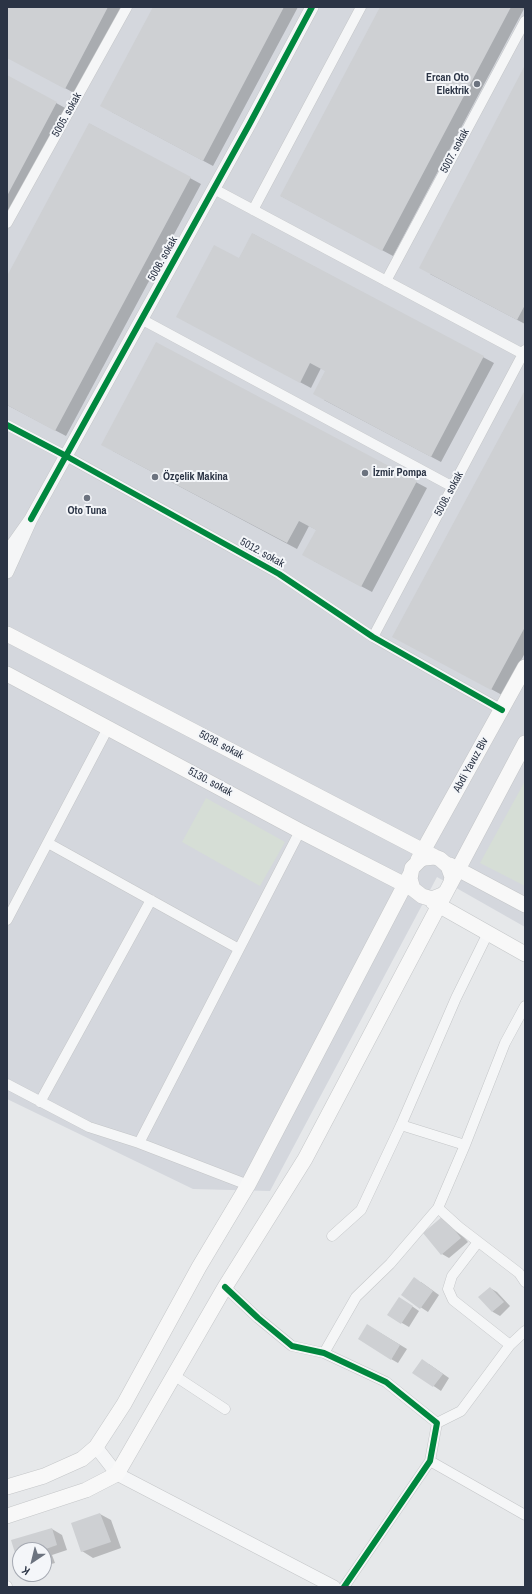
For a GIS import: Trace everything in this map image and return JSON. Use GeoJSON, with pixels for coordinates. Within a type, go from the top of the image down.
{"type":"FeatureCollection","features":[{"type":"Feature","properties":{"kind":"main road","name":"5036. sokak"},"geometry":{"type":"LineString","coordinates":[[7,634],[421,869]]}},
{"type":"Feature","properties":{"kind":"main road","name":"Abdi Yavuz Blv"},"geometry":{"type":"LineString","coordinates":[[7,1487],[44,1476],[82,1459],[96,1447],[124,1404],[199,1267],[248,1185],[421,869],[525,666]]}},
{"type":"Feature","properties":{"kind":"main road","name":"5130. sokak"},"geometry":{"type":"LineString","coordinates":[[7,674],[300,831],[421,869]]}},
{"type":"Feature","properties":{"kind":"main road"},"geometry":{"type":"LineString","coordinates":[[7,1516],[86,1490],[117,1474],[175,1376],[225,1287],[305,1159],[440,906],[525,742]]}},
{"type":"Feature","properties":{"kind":"main road"},"geometry":{"type":"LineString","coordinates":[[427,898],[437,898],[452,881],[451,871],[421,869],[427,898],[525,954]]}},
{"type":"Feature","properties":{"kind":"main road"},"geometry":{"type":"LineString","coordinates":[[452,881],[525,905]]}},
{"type":"Feature","properties":{"kind":"street","name":"5005. sokak"},"geometry":{"type":"LineString","coordinates":[[7,223],[127,7]]}},
{"type":"Feature","properties":{"kind":"street","name":"5006. sokak"},"geometry":{"type":"LineString","coordinates":[[31,519],[214,189],[312,7]]}},
{"type":"Feature","properties":{"kind":"street"},"geometry":{"type":"LineString","coordinates":[[253,210],[361,7]]}},
{"type":"Feature","properties":{"kind":"street","name":"5007. sokak"},"geometry":{"type":"LineString","coordinates":[[386,281],[525,21]]}},
{"type":"Feature","properties":{"kind":"street"},"geometry":{"type":"LineString","coordinates":[[214,189],[524,353]]}},
{"type":"Feature","properties":{"kind":"street"},"geometry":{"type":"LineString","coordinates":[[141,320],[453,487]]}},
{"type":"Feature","properties":{"kind":"street","name":"5008. sokak"},"geometry":{"type":"LineString","coordinates":[[373,637],[524,353]]}},
{"type":"Feature","properties":{"kind":"street","name":"5012. sokak"},"geometry":{"type":"LineString","coordinates":[[7,425],[66,456],[278,574],[373,637],[502,710]]}},
{"type":"Feature","properties":{"kind":"street"},"geometry":{"type":"LineString","coordinates":[[7,553],[31,519]]}},
{"type":"Feature","properties":{"kind":"street"},"geometry":{"type":"LineString","coordinates":[[7,572],[31,519]]}},
{"type":"Feature","properties":{"kind":"street"},"geometry":{"type":"LineString","coordinates":[[7,920],[108,728]]}},
{"type":"Feature","properties":{"kind":"street"},"geometry":{"type":"LineString","coordinates":[[139,1143],[300,831]]}},
{"type":"Feature","properties":{"kind":"street"},"geometry":{"type":"LineString","coordinates":[[48,843],[239,949]]}},
{"type":"Feature","properties":{"kind":"street"},"geometry":{"type":"LineString","coordinates":[[40,1102],[151,900]]}},
{"type":"Feature","properties":{"kind":"street"},"geometry":{"type":"LineString","coordinates":[[332,1236],[361,1210],[401,1125],[456,998],[488,933]]}},
{"type":"Feature","properties":{"kind":"street"},"geometry":{"type":"LineString","coordinates":[[324,1353],[356,1297],[390,1264],[438,1208],[465,1145],[505,1043],[525,1006]]}},
{"type":"Feature","properties":{"kind":"street"},"geometry":{"type":"LineString","coordinates":[[7,1084],[89,1127],[139,1143],[248,1185]]}},
{"type":"Feature","properties":{"kind":"street"},"geometry":{"type":"LineString","coordinates":[[401,1125],[465,1145]]}},
{"type":"Feature","properties":{"kind":"street"},"geometry":{"type":"LineString","coordinates":[[438,1208],[478,1242],[519,1273],[525,1282]]}},
{"type":"Feature","properties":{"kind":"street"},"geometry":{"type":"LineString","coordinates":[[478,1242],[452,1276],[448,1289],[453,1300],[510,1345]]}},
{"type":"Feature","properties":{"kind":"street"},"geometry":{"type":"LineString","coordinates":[[225,1287],[258,1318],[292,1346],[324,1353],[386,1382],[437,1423]]}},
{"type":"Feature","properties":{"kind":"street"},"geometry":{"type":"LineString","coordinates":[[437,1423],[461,1411],[510,1345],[525,1331]]}},
{"type":"Feature","properties":{"kind":"street"},"geometry":{"type":"LineString","coordinates":[[175,1376],[224,1409]]}},
{"type":"Feature","properties":{"kind":"street"},"geometry":{"type":"LineString","coordinates":[[344,1587],[430,1461],[437,1423]]}},
{"type":"Feature","properties":{"kind":"street"},"geometry":{"type":"LineString","coordinates":[[96,1447],[117,1474],[334,1587]]}},
{"type":"Feature","properties":{"kind":"street"},"geometry":{"type":"LineString","coordinates":[[430,1461],[525,1515]]}},
{"type":"Feature","properties":{"kind":"shaded area"},"geometry":{"type":"Polygon","coordinates":[[[7,7],[525,7],[525,927],[437,877],[270,1191],[193,1189],[7,1099],[7,7]]]}},
{"type":"Feature","properties":{"kind":"shaded area"},"geometry":{"type":"Polygon","coordinates":[[[525,781],[525,886],[480,863],[525,781]]]}},
{"type":"Feature","properties":{"kind":"shaded area"},"geometry":{"type":"Polygon","coordinates":[[[206,798],[285,842],[260,886],[182,842],[206,798]]]}},
{"type":"Feature","properties":{"kind":"building"},"geometry":{"type":"Polygon","coordinates":[[[7,7],[108,7],[65,89],[7,58],[7,7]]]}},
{"type":"Feature","properties":{"kind":"building"},"geometry":{"type":"Polygon","coordinates":[[[153,7],[284,7],[203,161],[100,106],[153,7]]]}},
{"type":"Feature","properties":{"kind":"building"},"geometry":{"type":"Polygon","coordinates":[[[380,7],[511,7],[382,251],[280,196],[380,7]]]}},
{"type":"Feature","properties":{"kind":"building"},"geometry":{"type":"Polygon","coordinates":[[[525,65],[525,305],[517,320],[419,268],[525,65]]]}},
{"type":"Feature","properties":{"kind":"building"},"geometry":{"type":"Polygon","coordinates":[[[7,75],[57,102],[7,196],[7,75]]]}},
{"type":"Feature","properties":{"kind":"building"},"geometry":{"type":"Polygon","coordinates":[[[89,123],[191,177],[55,431],[7,405],[7,276],[89,123]]]}},
{"type":"Feature","properties":{"kind":"building"},"geometry":{"type":"Polygon","coordinates":[[[252,233],[484,356],[431,457],[313,394],[325,371],[310,363],[300,383],[176,317],[214,245],[239,258],[252,233]]]}},
{"type":"Feature","properties":{"kind":"building"},"geometry":{"type":"Polygon","coordinates":[[[156,342],[417,481],[361,587],[302,555],[316,530],[299,521],[287,543],[101,445],[156,342]]]}},
{"type":"Feature","properties":{"kind":"building"},"geometry":{"type":"Polygon","coordinates":[[[525,390],[525,627],[491,690],[392,637],[525,390]]]}},
{"type":"Feature","properties":{"kind":"building"},"geometry":{"type":"Polygon","coordinates":[[[443,1216],[461,1238],[441,1255],[423,1233],[443,1216]]]}},
{"type":"Feature","properties":{"kind":"building"},"geometry":{"type":"Polygon","coordinates":[[[414,1277],[433,1291],[420,1309],[401,1295],[414,1277]]]}},
{"type":"Feature","properties":{"kind":"building"},"geometry":{"type":"Polygon","coordinates":[[[490,1287],[504,1302],[492,1312],[478,1297],[490,1287]]]}},
{"type":"Feature","properties":{"kind":"building"},"geometry":{"type":"Polygon","coordinates":[[[399,1297],[413,1306],[401,1324],[387,1315],[399,1297]]]}},
{"type":"Feature","properties":{"kind":"building"},"geometry":{"type":"Polygon","coordinates":[[[367,1324],[400,1345],[391,1360],[358,1339],[367,1324]]]}},
{"type":"Feature","properties":{"kind":"building"},"geometry":{"type":"Polygon","coordinates":[[[422,1359],[443,1374],[433,1387],[412,1373],[422,1359]]]}},
{"type":"Feature","properties":{"kind":"building"},"geometry":{"type":"Polygon","coordinates":[[[100,1513],[111,1542],[81,1552],[71,1523],[100,1513]]]}},
{"type":"Feature","properties":{"kind":"building"},"geometry":{"type":"Polygon","coordinates":[[[52,1528],[57,1545],[52,1547],[52,1542],[12,1542],[12,1543],[11,1540],[52,1528]]]}},
{"type":"Feature","properties":{"kind":"cycle path"},"geometry":{"type":"LineString","coordinates":[[31,519],[249,125],[312,7]]}},
{"type":"Feature","properties":{"kind":"cycle path"},"geometry":{"type":"LineString","coordinates":[[7,425],[279,574],[373,637],[502,710]]}},
{"type":"Feature","properties":{"kind":"cycle path"},"geometry":{"type":"LineString","coordinates":[[225,1287],[258,1318],[292,1346],[324,1353],[386,1382],[437,1423],[430,1461],[344,1587]]}},
{"type":"Feature","properties":{"kind":"place","name":"Ercan Oto Elektrik"},"geometry":{"type":"Point","coordinates":[477,84]}},
{"type":"Feature","properties":{"kind":"place","name":"İzmir Pompa"},"geometry":{"type":"Point","coordinates":[365,473]}},
{"type":"Feature","properties":{"kind":"place","name":"Özçelik Makina"},"geometry":{"type":"Point","coordinates":[155,477]}},
{"type":"Feature","properties":{"kind":"place","name":"Oto Tuna"},"geometry":{"type":"Point","coordinates":[87,498]}}]}
